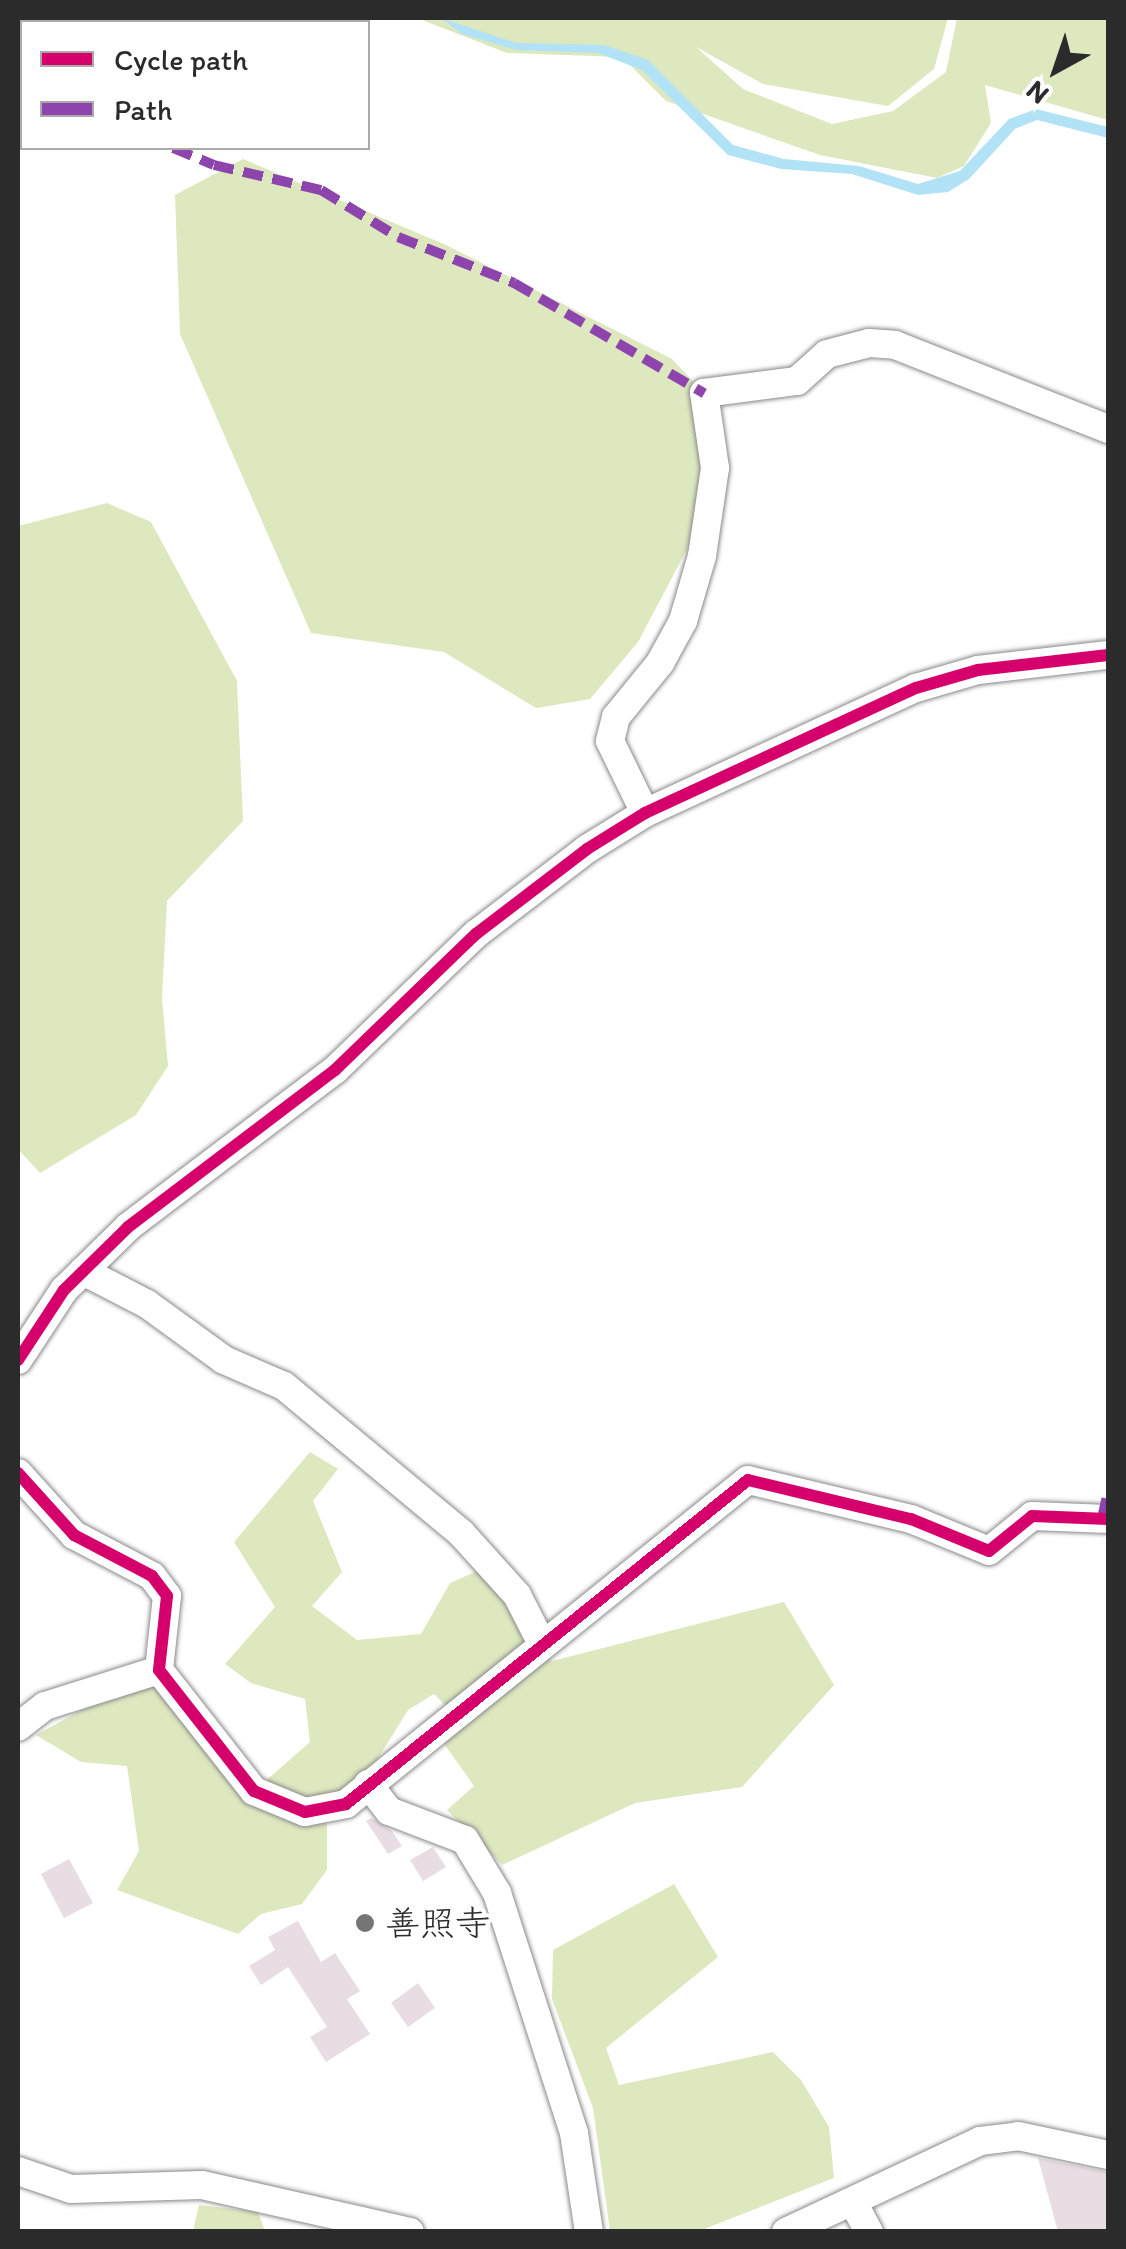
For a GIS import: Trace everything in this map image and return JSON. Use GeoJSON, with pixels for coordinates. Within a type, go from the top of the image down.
{"type":"FeatureCollection","features":[{"type":"Feature","properties":{"kind":"street"},"geometry":{"type":"LineString","coordinates":[[645,813],[610,742],[616,717],[660,662],[682,620],[702,556],[715,468],[704,393],[797,382],[828,354],[868,343],[895,346],[1108,430]]}},
{"type":"Feature","properties":{"kind":"street"},"geometry":{"type":"LineString","coordinates":[[18,1360],[45,1314],[82,1271],[164,1197],[335,1070],[476,934],[645,813],[916,688],[978,670],[1108,655]]}},
{"type":"Feature","properties":{"kind":"street"},"geometry":{"type":"LineString","coordinates":[[82,1271],[147,1304],[224,1360],[284,1386],[462,1533],[516,1595],[542,1644]]}},
{"type":"Feature","properties":{"kind":"street"},"geometry":{"type":"LineString","coordinates":[[18,1473],[74,1535],[152,1576],[167,1596],[159,1670],[254,1791],[305,1812],[346,1804],[748,1480],[911,1519],[989,1551],[1032,1516],[1108,1519]]}},
{"type":"Feature","properties":{"kind":"street"},"geometry":{"type":"LineString","coordinates":[[18,1726],[45,1706],[159,1670]]}},
{"type":"Feature","properties":{"kind":"street"},"geometry":{"type":"LineString","coordinates":[[368,1784],[389,1811],[466,1840],[497,1893],[574,2132],[589,2232]]}},
{"type":"Feature","properties":{"kind":"street"},"geometry":{"type":"LineString","coordinates":[[786,2232],[980,2140],[1018,2136],[1108,2155]]}},
{"type":"Feature","properties":{"kind":"street"},"geometry":{"type":"LineString","coordinates":[[18,2171],[71,2189],[202,2186],[324,2220],[410,2232]]}},
{"type":"Feature","properties":{"kind":"street"},"geometry":{"type":"LineString","coordinates":[[853,2202],[869,2232]]}},
{"type":"Feature","properties":{"kind":"green space"},"geometry":{"type":"Polygon","coordinates":[[[417,18],[948,18],[934,69],[888,106],[763,84],[696,47],[743,89],[832,124],[893,111],[946,72],[957,18],[1108,18],[1108,120],[985,85],[991,123],[964,166],[937,178],[820,155],[666,101],[622,57],[507,53],[417,18]]]}},
{"type":"Feature","properties":{"kind":"green space"},"geometry":{"type":"Polygon","coordinates":[[[243,159],[446,245],[672,359],[708,397],[703,519],[638,642],[590,699],[536,708],[444,652],[311,633],[180,334],[175,195],[243,159]]]}},
{"type":"Feature","properties":{"kind":"green space"},"geometry":{"type":"Polygon","coordinates":[[[107,503],[151,522],[237,681],[243,821],[167,901],[162,998],[168,1066],[136,1115],[40,1173],[18,1149],[18,526],[107,503]]]}},
{"type":"Feature","properties":{"kind":"green space"},"geometry":{"type":"Polygon","coordinates":[[[310,1452],[338,1469],[313,1501],[342,1572],[312,1606],[357,1640],[421,1634],[450,1583],[493,1564],[552,1661],[784,1602],[834,1685],[742,1787],[635,1803],[502,1865],[447,1810],[474,1786],[433,1728],[449,1709],[434,1694],[408,1710],[364,1781],[327,1817],[327,1870],[302,1904],[261,1914],[238,1934],[117,1890],[139,1851],[127,1766],[81,1762],[36,1735],[153,1671],[254,1791],[310,1742],[305,1699],[251,1683],[225,1664],[275,1607],[234,1542],[310,1452]]]}},
{"type":"Feature","properties":{"kind":"green space"},"geometry":{"type":"Polygon","coordinates":[[[674,1884],[718,1957],[606,2048],[619,2085],[773,2052],[801,2080],[829,2127],[834,2178],[699,2231],[610,2231],[593,2108],[552,1999],[553,1950],[674,1884]]]}},
{"type":"Feature","properties":{"kind":"green space"},"geometry":{"type":"Polygon","coordinates":[[[199,2205],[258,2212],[265,2231],[193,2231],[199,2205]]]}},
{"type":"Feature","properties":{"kind":"water"},"geometry":{"type":"Polygon","coordinates":[[[441,18],[516,43],[604,45],[648,60],[733,145],[784,159],[859,166],[918,184],[960,171],[1009,119],[1036,109],[1108,127],[1108,138],[1037,120],[1015,129],[969,179],[948,192],[918,195],[852,174],[781,169],[728,155],[642,70],[598,53],[516,50],[462,34],[441,18]]]}},
{"type":"Feature","properties":{"kind":"building"},"geometry":{"type":"Polygon","coordinates":[[[372,1818],[392,1831],[402,1846],[388,1854],[366,1821],[372,1818]]]}},
{"type":"Feature","properties":{"kind":"building"},"geometry":{"type":"Polygon","coordinates":[[[433,1847],[446,1867],[423,1881],[410,1860],[433,1847]]]}},
{"type":"Feature","properties":{"kind":"building"},"geometry":{"type":"Polygon","coordinates":[[[69,1859],[93,1903],[64,1918],[41,1874],[69,1859]]]}},
{"type":"Feature","properties":{"kind":"building"},"geometry":{"type":"Polygon","coordinates":[[[298,1921],[321,1962],[335,1953],[360,1991],[347,1999],[370,2034],[326,2062],[310,2037],[327,2027],[288,1967],[261,1985],[249,1966],[275,1950],[268,1937],[298,1921]]]}},
{"type":"Feature","properties":{"kind":"building"},"geometry":{"type":"Polygon","coordinates":[[[418,1983],[435,2008],[408,2027],[391,2003],[418,1983]]]}},
{"type":"Feature","properties":{"kind":"building"},"geometry":{"type":"Polygon","coordinates":[[[1038,2158],[1108,2172],[1108,2232],[1058,2232],[1038,2158]]]}},
{"type":"Feature","properties":{"kind":"marked path"},"geometry":{"type":"LineString","coordinates":[[178,150],[214,165],[321,190],[398,237],[514,283],[704,393]]}},
{"type":"Feature","properties":{"kind":"marked path"},"geometry":{"type":"LineString","coordinates":[[1102,1518],[1108,1492]]}},
{"type":"Feature","properties":{"kind":"cycle path"},"geometry":{"type":"LineString","coordinates":[[18,1360],[64,1290],[128,1227],[335,1070],[476,934],[587,849],[645,813],[916,688],[978,670],[1108,655]]}},
{"type":"Feature","properties":{"kind":"cycle path"},"geometry":{"type":"LineString","coordinates":[[18,1473],[74,1535],[152,1576],[167,1596],[159,1670],[254,1791],[305,1812],[346,1804],[748,1480],[911,1519],[989,1551],[1032,1516],[1108,1519]]}},
{"type":"Feature","properties":{"kind":"place","name":"善照寺"},"geometry":{"type":"Point","coordinates":[365,1923]}}]}
